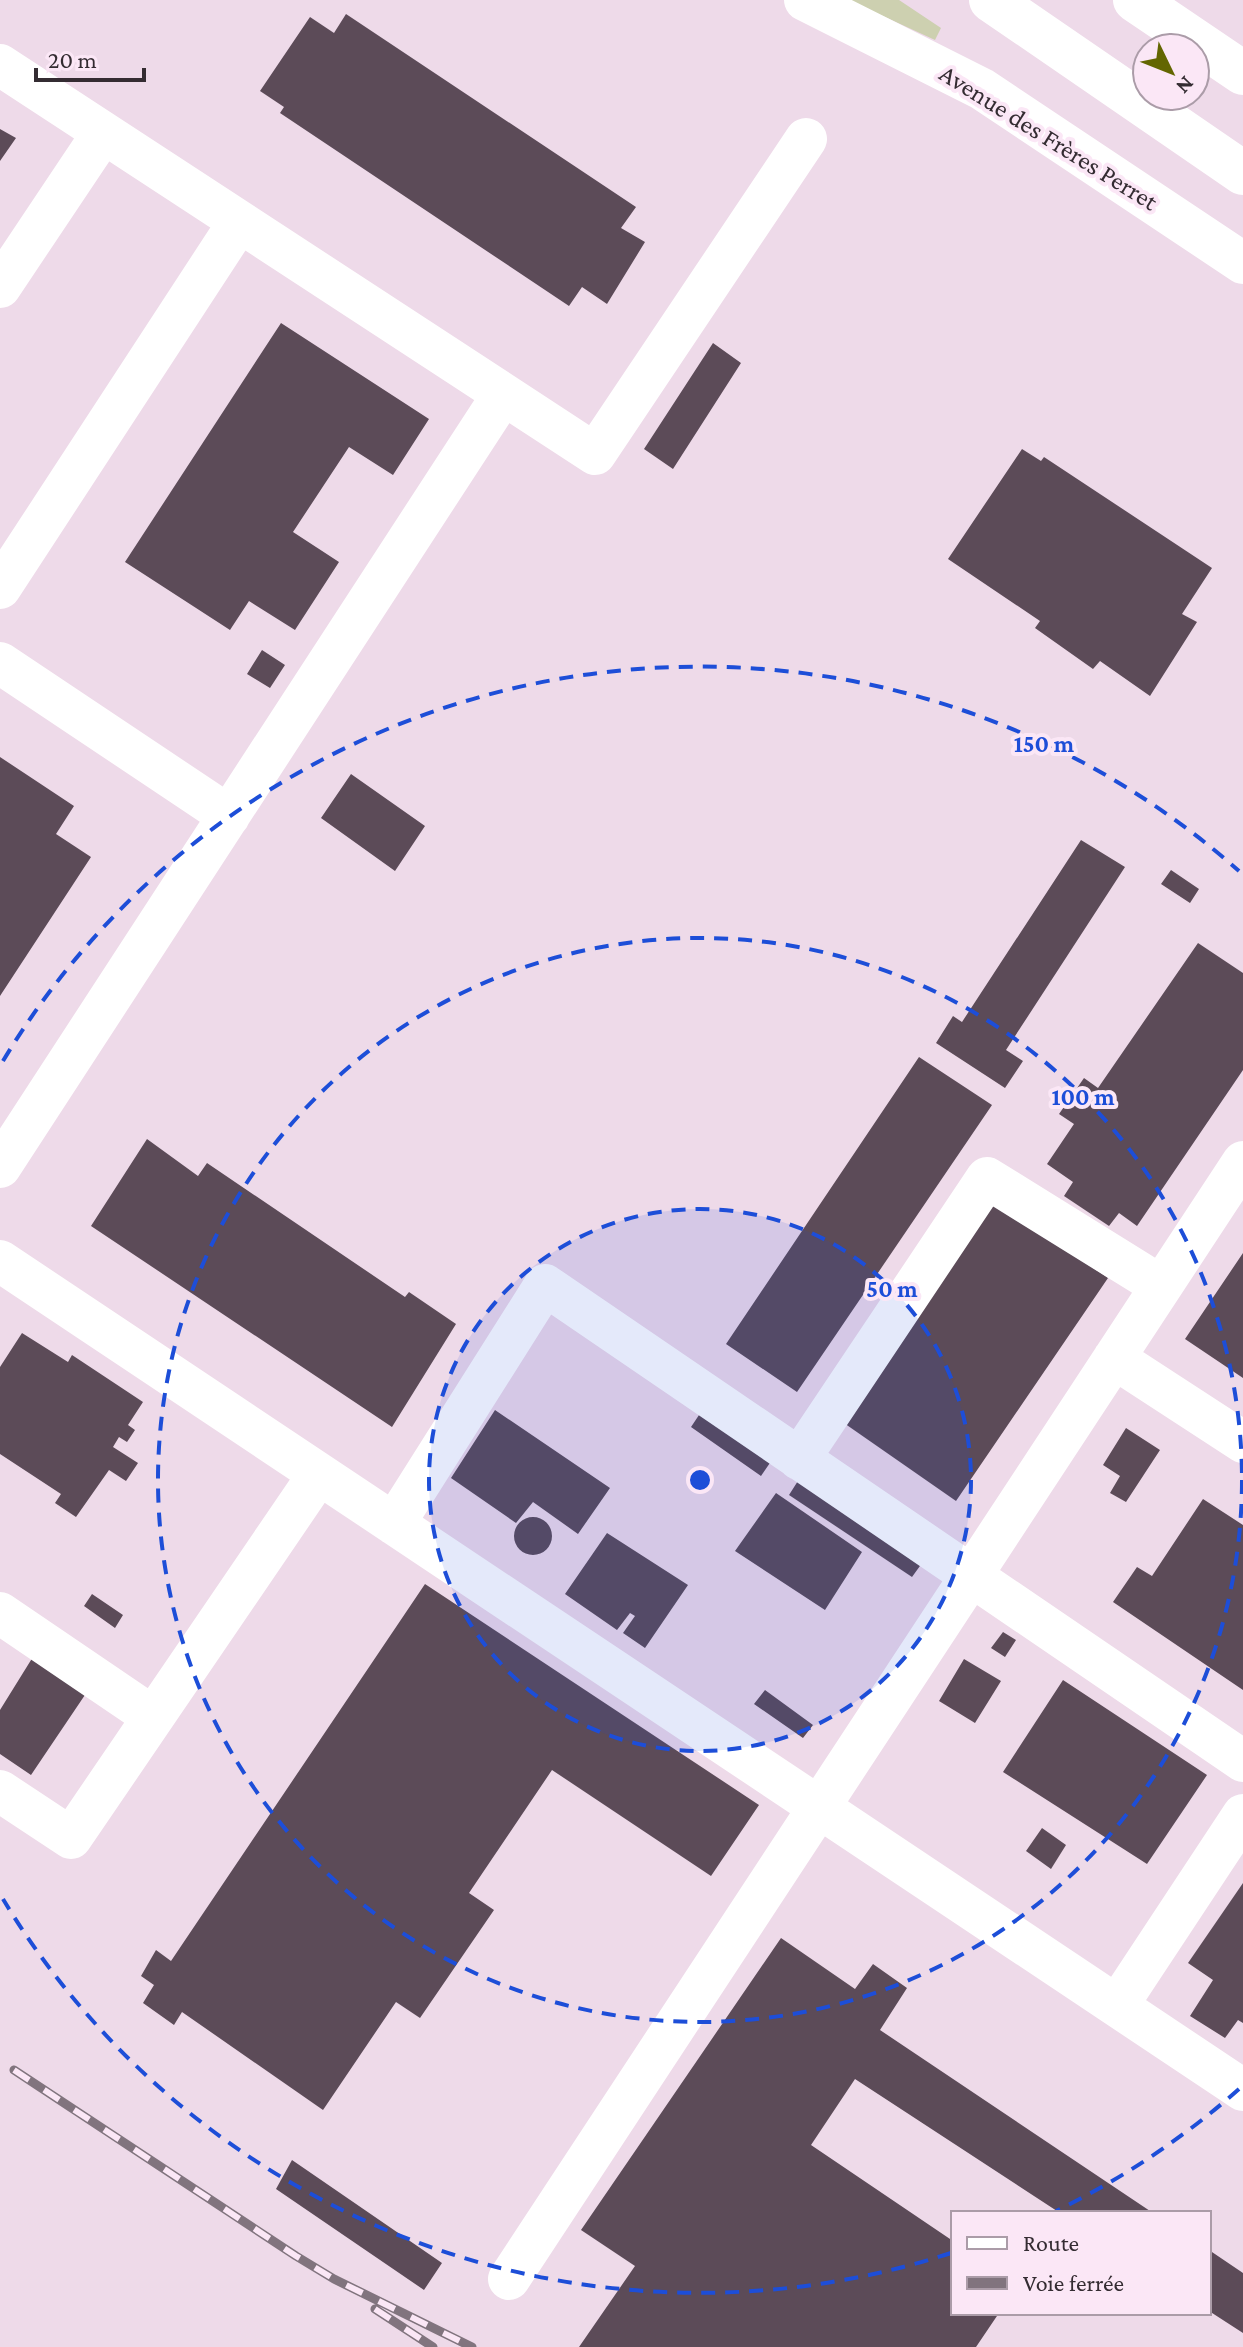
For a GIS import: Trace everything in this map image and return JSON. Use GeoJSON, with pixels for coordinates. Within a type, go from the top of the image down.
{"type":"FeatureCollection","features":[{"type":"Feature","properties":{"kind":"highway"},"geometry":{"type":"LineString","coordinates":[[991,0],[1243,173]]}},
{"type":"Feature","properties":{"kind":"highway"},"geometry":{"type":"LineString","coordinates":[[1135,0],[1243,73]]}},
{"type":"Feature","properties":{"kind":"street","name":"Avenue des Frères Perret"},"geometry":{"type":"LineString","coordinates":[[805,0],[982,89],[1243,263]]}},
{"type":"Feature","properties":{"kind":"street"},"geometry":{"type":"LineString","coordinates":[[0,65],[595,454],[806,139]]}},
{"type":"Feature","properties":{"kind":"street"},"geometry":{"type":"LineString","coordinates":[[0,287],[103,133]]}},
{"type":"Feature","properties":{"kind":"street"},"geometry":{"type":"LineString","coordinates":[[0,588],[239,222]]}},
{"type":"Feature","properties":{"kind":"street"},"geometry":{"type":"LineString","coordinates":[[0,1167],[502,396]]}},
{"type":"Feature","properties":{"kind":"street"},"geometry":{"type":"LineString","coordinates":[[0,663],[229,816]]}},
{"type":"Feature","properties":{"kind":"street"},"geometry":{"type":"LineString","coordinates":[[509,2279],[1243,1162]]}},
{"type":"Feature","properties":{"kind":"street"},"geometry":{"type":"LineString","coordinates":[[799,1459],[987,1178],[1161,1286]]}},
{"type":"Feature","properties":{"kind":"street"},"geometry":{"type":"LineString","coordinates":[[0,1261],[1243,2090]]}},
{"type":"Feature","properties":{"kind":"street"},"geometry":{"type":"LineString","coordinates":[[394,1524],[545,1285],[1243,1761]]}},
{"type":"Feature","properties":{"kind":"street"},"geometry":{"type":"LineString","coordinates":[[1114,1358],[1243,1442]]}},
{"type":"Feature","properties":{"kind":"street"},"geometry":{"type":"LineString","coordinates":[[0,1791],[71,1838],[319,1474]]}},
{"type":"Feature","properties":{"kind":"street"},"geometry":{"type":"LineString","coordinates":[[0,1613],[153,1717]]}},
{"type":"Feature","properties":{"kind":"street"},"geometry":{"type":"LineString","coordinates":[[1117,2006],[1243,1815]]}},
{"type":"Feature","properties":{"kind":"green space"},"geometry":{"type":"Polygon","coordinates":[[[848,0],[899,0],[941,28],[935,40],[848,0]]]}},
{"type":"Feature","properties":{"kind":"building"},"geometry":{"type":"Polygon","coordinates":[[[346,14],[636,207],[621,228],[645,242],[607,304],[582,287],[569,306],[280,113],[284,107],[260,91],[310,17],[334,33],[346,14]]]}},
{"type":"Feature","properties":{"kind":"building"},"geometry":{"type":"Polygon","coordinates":[[[0,129],[16,138],[0,161],[0,129]]]}},
{"type":"Feature","properties":{"kind":"building"},"geometry":{"type":"Polygon","coordinates":[[[281,323],[429,419],[393,475],[349,447],[293,532],[339,562],[295,630],[249,601],[230,630],[125,562],[281,323]]]}},
{"type":"Feature","properties":{"kind":"building"},"geometry":{"type":"Polygon","coordinates":[[[713,343],[741,363],[673,469],[644,449],[713,343]]]}},
{"type":"Feature","properties":{"kind":"building"},"geometry":{"type":"Polygon","coordinates":[[[1022,449],[1041,461],[1044,457],[1212,568],[1182,614],[1197,622],[1150,696],[1100,661],[1093,669],[1035,628],[1040,621],[948,559],[1022,449]]]}},
{"type":"Feature","properties":{"kind":"building"},"geometry":{"type":"Polygon","coordinates":[[[262,650],[285,665],[270,688],[247,674],[262,650]]]}},
{"type":"Feature","properties":{"kind":"building"},"geometry":{"type":"Polygon","coordinates":[[[0,757],[74,806],[56,834],[91,857],[0,996],[0,757]]]}},
{"type":"Feature","properties":{"kind":"building"},"geometry":{"type":"Polygon","coordinates":[[[351,774],[425,826],[395,871],[321,818],[351,774]]]}},
{"type":"Feature","properties":{"kind":"building"},"geometry":{"type":"Polygon","coordinates":[[[1081,840],[1125,867],[1006,1050],[1023,1061],[1005,1088],[936,1043],[953,1016],[962,1022],[1081,840]]]}},
{"type":"Feature","properties":{"kind":"building"},"geometry":{"type":"Polygon","coordinates":[[[1171,870],[1199,889],[1190,903],[1161,884],[1171,870]]]}},
{"type":"Feature","properties":{"kind":"building"},"geometry":{"type":"Polygon","coordinates":[[[1198,943],[1243,973],[1243,1070],[1137,1226],[1119,1213],[1109,1226],[1064,1196],[1073,1182],[1047,1164],[1074,1124],[1059,1114],[1084,1078],[1098,1088],[1198,943]]]}},
{"type":"Feature","properties":{"kind":"building"},"geometry":{"type":"Polygon","coordinates":[[[919,1057],[992,1105],[797,1392],[726,1344],[919,1057]]]}},
{"type":"Feature","properties":{"kind":"building"},"geometry":{"type":"Polygon","coordinates":[[[147,1139],[198,1176],[207,1163],[405,1297],[409,1292],[456,1324],[392,1427],[91,1226],[147,1139]]]}},
{"type":"Feature","properties":{"kind":"building"},"geometry":{"type":"Polygon","coordinates":[[[991,1198],[1108,1278],[956,1501],[841,1421],[991,1198]]]}},
{"type":"Feature","properties":{"kind":"building"},"geometry":{"type":"Polygon","coordinates":[[[1243,1253],[1243,1378],[1185,1339],[1243,1253]]]}},
{"type":"Feature","properties":{"kind":"building"},"geometry":{"type":"Polygon","coordinates":[[[22,1333],[68,1362],[72,1355],[143,1402],[128,1425],[135,1430],[127,1442],[119,1437],[113,1447],[138,1463],[126,1481],[109,1470],[76,1517],[55,1503],[61,1494],[0,1454],[0,1367],[22,1333]]]}},
{"type":"Feature","properties":{"kind":"building"},"geometry":{"type":"Polygon","coordinates":[[[703,1409],[774,1457],[761,1476],[691,1427],[703,1409]]]}},
{"type":"Feature","properties":{"kind":"building"},"geometry":{"type":"Polygon","coordinates":[[[495,1410],[610,1488],[578,1534],[533,1502],[516,1523],[451,1478],[495,1410]]]}},
{"type":"Feature","properties":{"kind":"building"},"geometry":{"type":"Polygon","coordinates":[[[1126,1428],[1160,1450],[1126,1502],[1110,1493],[1120,1476],[1103,1465],[1126,1428]]]}},
{"type":"Feature","properties":{"kind":"building"},"geometry":{"type":"Polygon","coordinates":[[[803,1473],[925,1559],[912,1577],[789,1495],[803,1473]]]}},
{"type":"Feature","properties":{"kind":"building"},"geometry":{"type":"Polygon","coordinates":[[[776,1493],[862,1552],[825,1610],[735,1551],[776,1493]]]}},
{"type":"Feature","properties":{"kind":"building"},"geometry":{"type":"Polygon","coordinates":[[[1203,1499],[1243,1525],[1243,1690],[1113,1602],[1137,1567],[1152,1576],[1203,1499]]]}},
{"type":"Feature","properties":{"kind":"building"},"geometry":{"type":"Polygon","coordinates":[[[533,1517],[546,1523],[552,1536],[546,1549],[533,1555],[520,1549],[514,1536],[520,1523],[533,1517]]]}},
{"type":"Feature","properties":{"kind":"building"},"geometry":{"type":"Polygon","coordinates":[[[607,1533],[688,1585],[645,1648],[623,1633],[635,1616],[630,1613],[617,1630],[565,1594],[607,1533]]]}},
{"type":"Feature","properties":{"kind":"building"},"geometry":{"type":"Polygon","coordinates":[[[425,1584],[759,1805],[711,1876],[552,1770],[469,1893],[494,1910],[420,2018],[396,2002],[323,2110],[182,2012],[174,2025],[143,2003],[154,1985],[141,1976],[156,1950],[171,1961],[425,1584]]]}},
{"type":"Feature","properties":{"kind":"building"},"geometry":{"type":"Polygon","coordinates":[[[92,1594],[123,1615],[115,1628],[84,1606],[92,1594]]]}},
{"type":"Feature","properties":{"kind":"building"},"geometry":{"type":"Polygon","coordinates":[[[1003,1632],[1016,1640],[1005,1657],[991,1648],[1003,1632]]]}},
{"type":"Feature","properties":{"kind":"building"},"geometry":{"type":"Polygon","coordinates":[[[36,1652],[91,1686],[31,1775],[0,1754],[0,1710],[36,1652]]]}},
{"type":"Feature","properties":{"kind":"building"},"geometry":{"type":"Polygon","coordinates":[[[964,1659],[1001,1681],[975,1723],[939,1701],[964,1659]]]}},
{"type":"Feature","properties":{"kind":"building"},"geometry":{"type":"Polygon","coordinates":[[[1063,1680],[1207,1775],[1147,1864],[1003,1772],[1063,1680]]]}},
{"type":"Feature","properties":{"kind":"building"},"geometry":{"type":"Polygon","coordinates":[[[765,1690],[813,1725],[803,1738],[754,1704],[765,1690]]]}},
{"type":"Feature","properties":{"kind":"building"},"geometry":{"type":"Polygon","coordinates":[[[1042,1828],[1066,1845],[1051,1869],[1026,1851],[1042,1828]]]}},
{"type":"Feature","properties":{"kind":"building"},"geometry":{"type":"Polygon","coordinates":[[[1243,1883],[1243,2023],[1238,2020],[1225,2038],[1190,2016],[1213,1980],[1188,1963],[1243,1883]]]}},
{"type":"Feature","properties":{"kind":"building"},"geometry":{"type":"Polygon","coordinates":[[[781,1938],[855,1989],[873,1964],[907,1988],[880,2030],[1150,2211],[1057,2211],[855,2079],[811,2145],[951,2240],[951,2315],[998,2315],[976,2347],[579,2347],[635,2266],[581,2230],[781,1938]]]}},
{"type":"Feature","properties":{"kind":"building"},"geometry":{"type":"Polygon","coordinates":[[[292,2160],[442,2263],[424,2290],[276,2189],[292,2160]]]}},
{"type":"Feature","properties":{"kind":"building"},"geometry":{"type":"Polygon","coordinates":[[[1211,2251],[1243,2273],[1243,2333],[1211,2312],[1211,2251]]]}},
{"type":"Feature","properties":{"kind":"railway"},"geometry":{"type":"LineString","coordinates":[[14,2070],[334,2279],[472,2347]]}},
{"type":"Feature","properties":{"kind":"railway"},"geometry":{"type":"LineString","coordinates":[[375,2309],[433,2347]]}}]}
